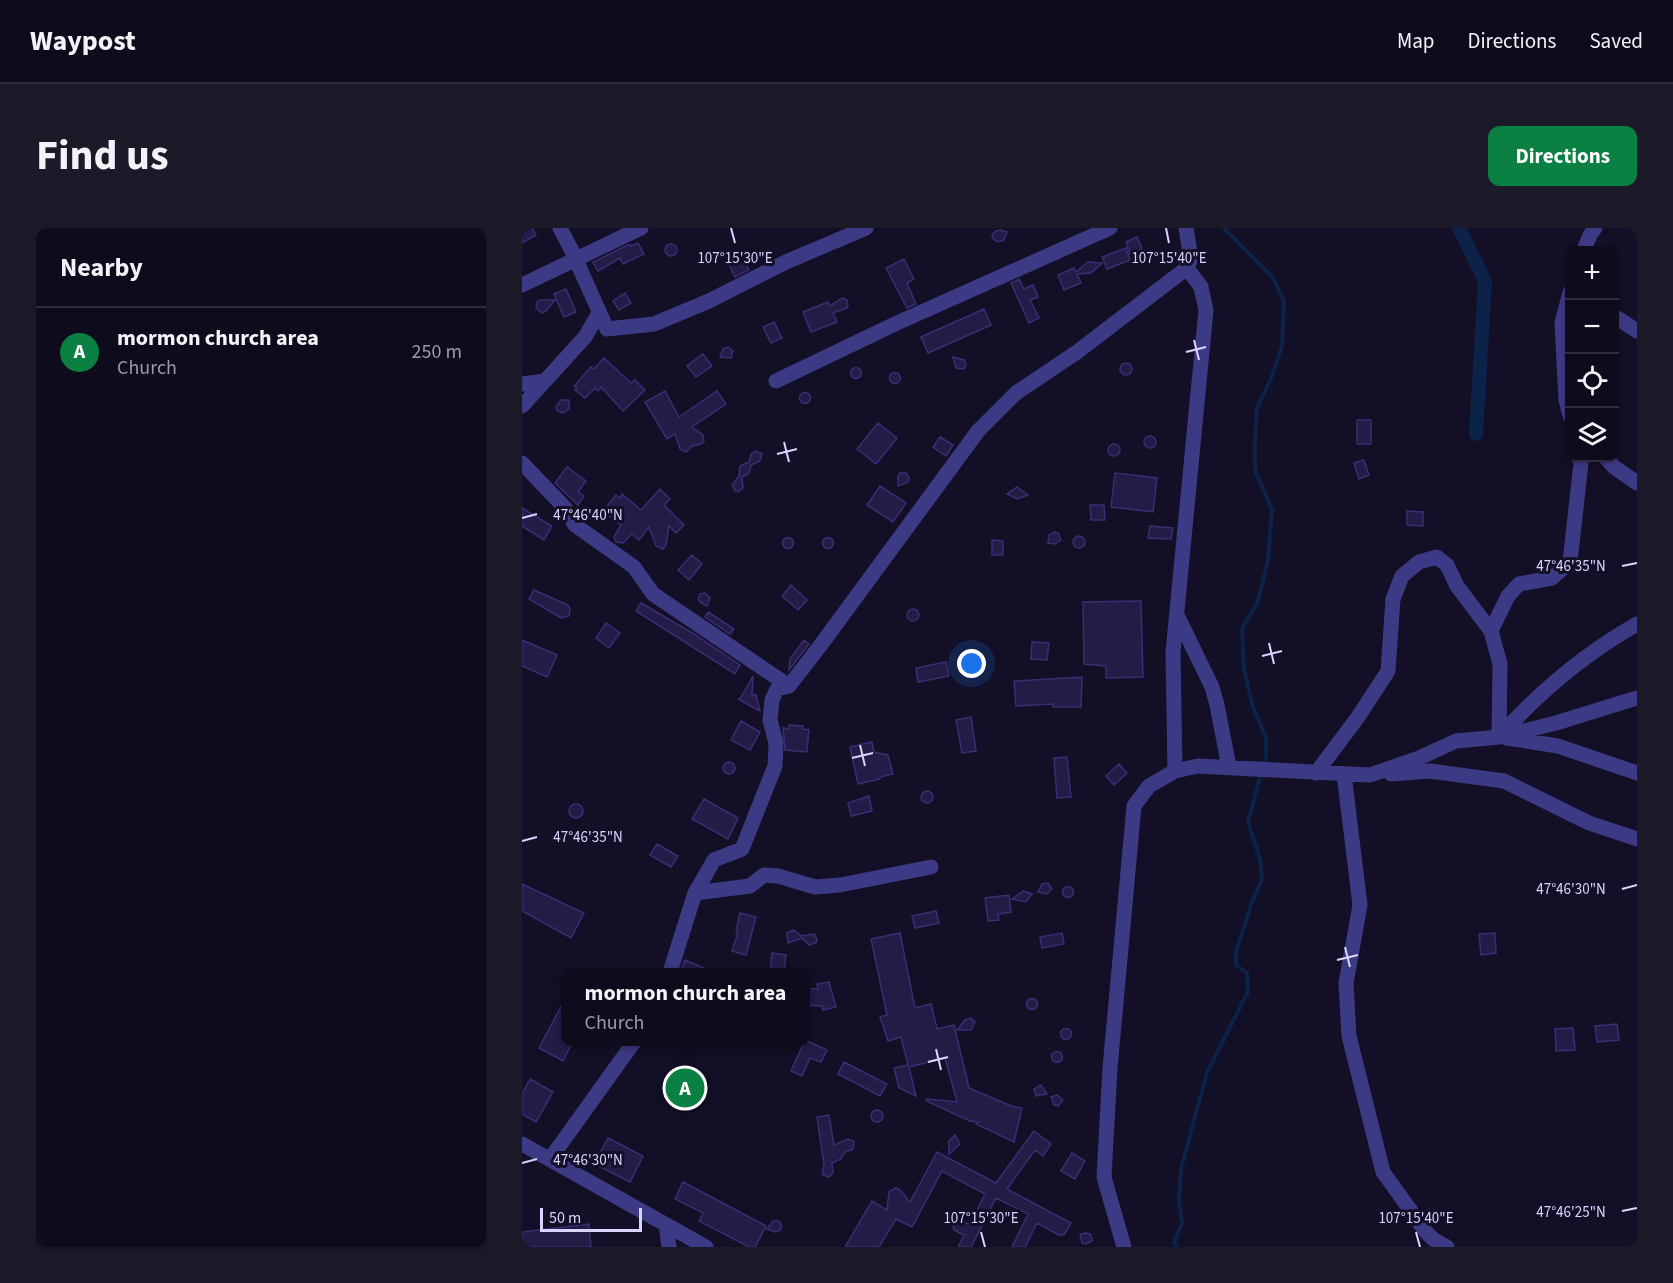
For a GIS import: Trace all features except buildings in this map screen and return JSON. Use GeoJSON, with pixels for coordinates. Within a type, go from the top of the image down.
{"type":"FeatureCollection","features":[{"type":"Feature","properties":{"kind":"street"},"geometry":{"type":"LineString","coordinates":[[560,228],[607,329],[654,324],[709,301],[786,262],[866,228]]}},
{"type":"Feature","properties":{"kind":"street"},"geometry":{"type":"LineString","coordinates":[[522,285],[641,228]]}},
{"type":"Feature","properties":{"kind":"street"},"geometry":{"type":"LineString","coordinates":[[776,381],[897,323],[1110,228]]}},
{"type":"Feature","properties":{"kind":"street"},"geometry":{"type":"LineString","coordinates":[[671,968],[695,893],[714,860],[742,849],[775,766],[776,743],[770,720],[772,700],[777,689],[789,686],[978,431],[1016,393],[1077,352],[1187,268],[1191,259],[1186,228]]}},
{"type":"Feature","properties":{"kind":"street"},"geometry":{"type":"LineString","coordinates":[[1586,246],[1596,228]]}},
{"type":"Feature","properties":{"kind":"street"},"geometry":{"type":"LineString","coordinates":[[1175,771],[1173,652],[1206,310],[1201,287],[1187,268]]}},
{"type":"Feature","properties":{"kind":"street"},"geometry":{"type":"LineString","coordinates":[[1567,300],[1562,323],[1568,408]]}},
{"type":"Feature","properties":{"kind":"street"},"geometry":{"type":"LineString","coordinates":[[522,406],[585,336],[599,313]]}},
{"type":"Feature","properties":{"kind":"street"},"geometry":{"type":"LineString","coordinates":[[1619,319],[1637,331]]}},
{"type":"Feature","properties":{"kind":"street"},"geometry":{"type":"LineString","coordinates":[[1562,323],[1565,334]]}},
{"type":"Feature","properties":{"kind":"street"},"geometry":{"type":"LineString","coordinates":[[522,384],[544,381]]}},
{"type":"Feature","properties":{"kind":"street"},"geometry":{"type":"LineString","coordinates":[[1491,631],[1508,596],[1519,584],[1552,578],[1570,562],[1580,462]]}},
{"type":"Feature","properties":{"kind":"street"},"geometry":{"type":"LineString","coordinates":[[1610,462],[1637,483]]}},
{"type":"Feature","properties":{"kind":"street"},"geometry":{"type":"LineString","coordinates":[[522,463],[565,508],[574,525],[634,567],[653,594],[789,686]]}},
{"type":"Feature","properties":{"kind":"street"},"geometry":{"type":"LineString","coordinates":[[1316,773],[1358,717],[1388,671],[1393,599],[1402,576],[1419,562],[1437,557],[1447,565],[1457,586],[1491,631],[1500,664],[1498,737]]}},
{"type":"Feature","properties":{"kind":"street"},"geometry":{"type":"LineString","coordinates":[[1177,615],[1212,687],[1234,767]]}},
{"type":"Feature","properties":{"kind":"street"},"geometry":{"type":"LineString","coordinates":[[1498,737],[1528,704],[1573,666],[1637,624]]}},
{"type":"Feature","properties":{"kind":"street"},"geometry":{"type":"LineString","coordinates":[[1370,775],[1419,758],[1456,741],[1498,737],[1556,723],[1637,698]]}},
{"type":"Feature","properties":{"kind":"street"},"geometry":{"type":"LineString","coordinates":[[1498,737],[1557,746],[1637,773]]}},
{"type":"Feature","properties":{"kind":"street"},"geometry":{"type":"LineString","coordinates":[[1124,1247],[1104,1177],[1110,1068],[1134,806],[1149,786],[1175,771],[1198,766],[1370,775],[1430,771],[1504,782],[1589,823],[1637,839]]}},
{"type":"Feature","properties":{"kind":"street"},"geometry":{"type":"LineString","coordinates":[[1344,774],[1360,905],[1346,983],[1349,1036],[1383,1172],[1426,1232],[1447,1247]]}},
{"type":"Feature","properties":{"kind":"street"},"geometry":{"type":"LineString","coordinates":[[695,893],[750,886],[764,874],[815,887],[840,885],[931,867]]}},
{"type":"Feature","properties":{"kind":"street"},"geometry":{"type":"LineString","coordinates":[[550,1159],[630,1046]]}},
{"type":"Feature","properties":{"kind":"street"},"geometry":{"type":"LineString","coordinates":[[522,1144],[706,1247]]}},
{"type":"Feature","properties":{"kind":"street"},"geometry":{"type":"LineString","coordinates":[[666,1225],[669,1247]]}},
{"type":"Feature","properties":{"kind":"waterway"},"geometry":{"type":"LineString","coordinates":[[1224,228],[1273,278],[1284,301],[1282,346],[1272,376],[1257,408],[1255,440],[1255,470],[1272,510],[1268,560],[1258,601],[1242,629],[1244,669],[1253,707],[1266,737],[1266,756],[1263,766]]}},
{"type":"Feature","properties":{"kind":"waterway"},"geometry":{"type":"LineString","coordinates":[[1459,228],[1485,281],[1476,434]]}},
{"type":"Feature","properties":{"kind":"waterway"},"geometry":{"type":"LineString","coordinates":[[1177,1247],[1174,1242],[1182,1224],[1179,1200],[1181,1169],[1207,1073],[1248,992],[1247,973],[1236,965],[1236,952],[1252,902],[1262,880],[1260,859],[1248,822],[1261,773]]}},
{"type":"Feature","properties":{"kind":"place","name":"mormon church area"},"geometry":{"type":"Point","coordinates":[685,1088]}}]}
